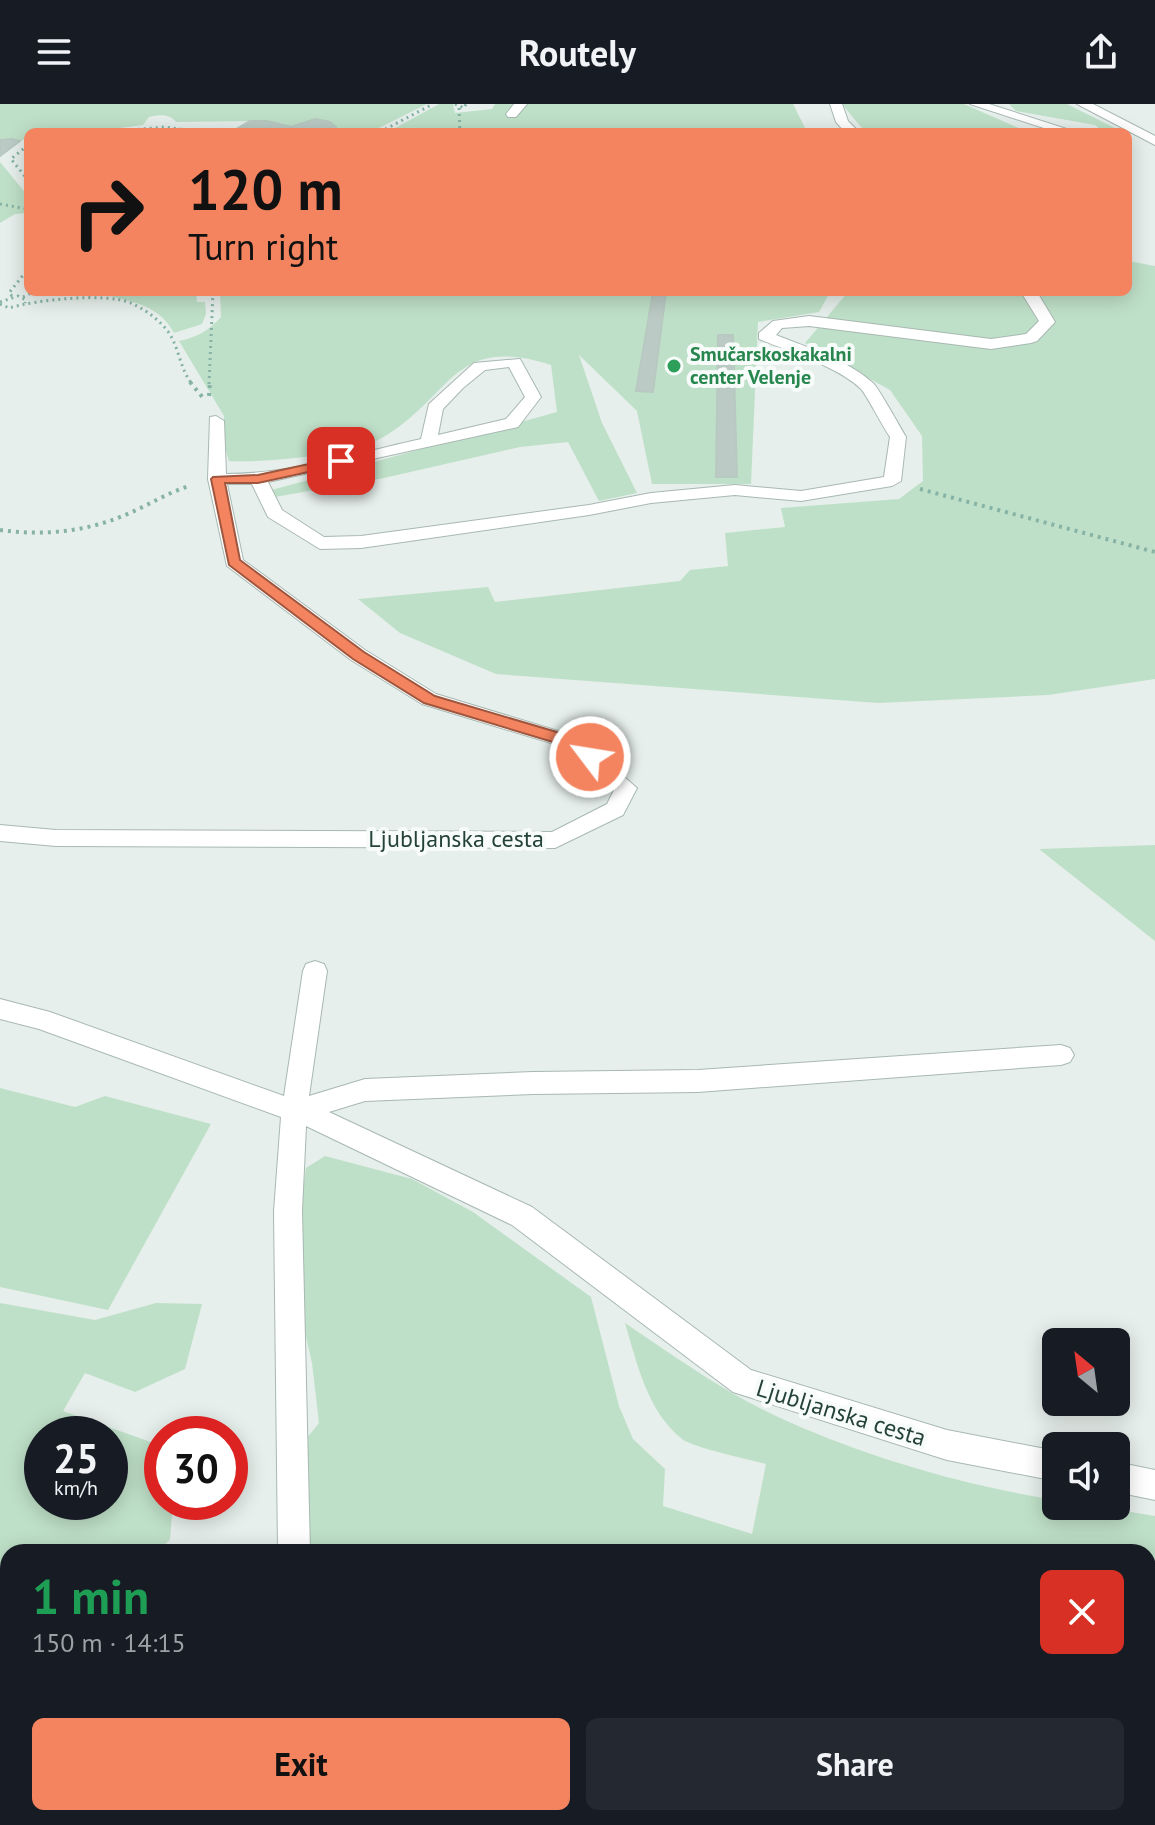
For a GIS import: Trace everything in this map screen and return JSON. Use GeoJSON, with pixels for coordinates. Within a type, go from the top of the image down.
{"type":"FeatureCollection","features":[{"type":"Feature","properties":{"kind":"street"},"geometry":{"type":"LineString","coordinates":[[836,104],[842,122],[849,128]]}},
{"type":"Feature","properties":{"kind":"street"},"geometry":{"type":"LineString","coordinates":[[976,104],[1057,128]]}},
{"type":"Feature","properties":{"kind":"street"},"geometry":{"type":"LineString","coordinates":[[1083,104],[1128,128]]}},
{"type":"Feature","properties":{"kind":"street"},"geometry":{"type":"LineString","coordinates":[[1132,130],[1155,142]]}},
{"type":"Feature","properties":{"kind":"street"},"geometry":{"type":"LineString","coordinates":[[1132,141],[1155,142]]}},
{"type":"Feature","properties":{"kind":"street"},"geometry":{"type":"LineString","coordinates":[[258,479],[274,513],[320,543],[376,540],[589,510],[651,498],[735,490],[801,496],[892,481],[898,437],[878,408],[869,387],[823,359],[765,336],[778,324],[809,321],[991,344],[1031,338],[1047,322],[1031,296]]}},
{"type":"Feature","properties":{"kind":"street"},"geometry":{"type":"LineString","coordinates":[[217,479],[258,479],[512,423],[533,397],[514,362],[480,366],[457,385],[435,408],[429,440]]}},
{"type":"Feature","properties":{"kind":"street","name":"Ljubljanska cesta"},"geometry":{"type":"LineString","coordinates":[[0,833],[56,838],[555,840],[615,809],[626,788],[571,742],[429,699],[358,655],[234,562],[217,479],[216,421]]}},
{"type":"Feature","properties":{"kind":"street"},"geometry":{"type":"LineString","coordinates":[[294,1544],[288,1211],[294,1112],[315,971]]}},
{"type":"Feature","properties":{"kind":"street","name":"Ljubljanska cesta"},"geometry":{"type":"LineString","coordinates":[[0,1009],[41,1019],[337,1126],[522,1216],[743,1382],[947,1445],[1042,1463]]}},
{"type":"Feature","properties":{"kind":"street"},"geometry":{"type":"LineString","coordinates":[[294,1112],[365,1090],[533,1083],[698,1081],[1061,1055]]}},
{"type":"Feature","properties":{"kind":"street"},"geometry":{"type":"LineString","coordinates":[[1130,1480],[1155,1485]]}},
{"type":"Feature","properties":{"kind":"path"},"geometry":{"type":"LineString","coordinates":[[388,128],[433,104]]}},
{"type":"Feature","properties":{"kind":"path"},"geometry":{"type":"LineString","coordinates":[[460,128],[457,106],[466,104]]}},
{"type":"Feature","properties":{"kind":"path"},"geometry":{"type":"LineString","coordinates":[[155,128],[185,128]]}},
{"type":"Feature","properties":{"kind":"path"},"geometry":{"type":"LineString","coordinates":[[24,148],[11,159],[24,175]]}},
{"type":"Feature","properties":{"kind":"path"},"geometry":{"type":"LineString","coordinates":[[0,204],[24,208]]}},
{"type":"Feature","properties":{"kind":"path"},"geometry":{"type":"LineString","coordinates":[[12,296],[9,293],[24,274]]}},
{"type":"Feature","properties":{"kind":"path"},"geometry":{"type":"LineString","coordinates":[[0,303],[12,296],[23,297],[25,303]]}},
{"type":"Feature","properties":{"kind":"path"},"geometry":{"type":"LineString","coordinates":[[0,303],[9,308],[25,303],[93,299],[129,302],[168,331],[184,374],[209,405],[213,296]]}},
{"type":"Feature","properties":{"kind":"path"},"geometry":{"type":"LineString","coordinates":[[0,530],[20,534],[85,530],[138,510],[171,490],[217,479]]}},
{"type":"Feature","properties":{"kind":"path"},"geometry":{"type":"LineString","coordinates":[[892,481],[999,512],[1068,526],[1155,552]]}},
{"type":"Feature","properties":{"kind":"green space"},"geometry":{"type":"Polygon","coordinates":[[[0,104],[427,104],[379,128],[336,128],[315,119],[291,127],[267,121],[176,122],[160,115],[149,117],[143,125],[120,128],[24,128],[24,140],[0,140],[0,104]]]}},
{"type":"Feature","properties":{"kind":"green space"},"geometry":{"type":"Polygon","coordinates":[[[439,104],[453,104],[455,113],[492,109],[495,104],[793,104],[805,128],[395,128],[439,104]]]}},
{"type":"Feature","properties":{"kind":"green space"},"geometry":{"type":"Polygon","coordinates":[[[842,104],[964,104],[1019,128],[894,128],[862,128],[842,104]]]}},
{"type":"Feature","properties":{"kind":"green space"},"geometry":{"type":"Polygon","coordinates":[[[1009,104],[1067,104],[1115,128],[1099,128],[1016,111],[1009,104]]]}},
{"type":"Feature","properties":{"kind":"green space"},"geometry":{"type":"Polygon","coordinates":[[[0,162],[24,191],[24,213],[15,214],[0,223],[0,162]]]}},
{"type":"Feature","properties":{"kind":"green space"},"geometry":{"type":"Polygon","coordinates":[[[1132,262],[1155,266],[1155,679],[1048,695],[878,703],[496,674],[400,633],[358,599],[488,587],[495,602],[680,581],[690,570],[728,566],[725,533],[785,527],[781,508],[899,499],[923,481],[922,436],[890,390],[805,343],[845,296],[1132,296],[1132,262]]]}},
{"type":"Feature","properties":{"kind":"green space"},"geometry":{"type":"Polygon","coordinates":[[[109,296],[196,296],[197,302],[205,302],[206,314],[202,324],[174,333],[162,317],[138,303],[109,296]]]}},
{"type":"Feature","properties":{"kind":"green space"},"geometry":{"type":"Polygon","coordinates":[[[220,296],[828,296],[819,312],[758,322],[751,484],[652,484],[637,411],[579,355],[602,423],[637,493],[599,501],[568,442],[520,447],[384,478],[269,498],[268,491],[557,412],[551,365],[518,357],[492,357],[472,364],[455,375],[404,423],[367,445],[307,457],[229,461],[224,444],[224,416],[179,341],[202,333],[221,317],[220,296]]]}},
{"type":"Feature","properties":{"kind":"green space"},"geometry":{"type":"Polygon","coordinates":[[[1155,845],[1155,941],[1039,849],[1155,845]]]}},
{"type":"Feature","properties":{"kind":"green space"},"geometry":{"type":"Polygon","coordinates":[[[0,1088],[75,1107],[105,1096],[211,1124],[108,1310],[0,1287],[0,1088]]]}},
{"type":"Feature","properties":{"kind":"green space"},"geometry":{"type":"Polygon","coordinates":[[[325,1156],[412,1179],[473,1212],[591,1297],[619,1406],[633,1439],[665,1469],[663,1506],[752,1534],[766,1464],[698,1446],[682,1439],[670,1428],[645,1386],[625,1323],[745,1400],[818,1434],[885,1459],[953,1479],[1042,1497],[1042,1520],[1130,1520],[1130,1512],[1155,1516],[1155,1544],[302,1544],[293,1455],[319,1423],[312,1363],[291,1270],[306,1168],[325,1156]]]}},
{"type":"Feature","properties":{"kind":"green space"},"geometry":{"type":"Polygon","coordinates":[[[0,1303],[95,1320],[156,1303],[202,1304],[185,1369],[135,1392],[85,1373],[63,1411],[77,1416],[24,1416],[24,1520],[128,1520],[128,1434],[144,1440],[144,1520],[172,1520],[170,1540],[165,1544],[0,1544],[0,1303]]]}},
{"type":"Feature","properties":{"kind":"building"},"geometry":{"type":"Polygon","coordinates":[[[315,119],[330,122],[336,128],[238,128],[250,121],[267,121],[291,127],[315,119]]]}},
{"type":"Feature","properties":{"kind":"building"},"geometry":{"type":"Polygon","coordinates":[[[12,139],[20,141],[0,156],[0,140],[12,139]]]}},
{"type":"Feature","properties":{"kind":"building"},"geometry":{"type":"Polygon","coordinates":[[[652,296],[665,296],[653,392],[636,391],[652,296]]]}},
{"type":"Feature","properties":{"kind":"building"},"geometry":{"type":"Polygon","coordinates":[[[718,335],[733,335],[737,477],[716,477],[718,335]]]}},
{"type":"Feature","properties":{"kind":"place","name":"Smučarskoskakalni center Velenje"},"geometry":{"type":"Point","coordinates":[674,366]}},
{"type":"Feature","properties":{"kind":"route"},"geometry":{"type":"LineString","coordinates":[[341,461],[258,479],[217,479],[234,562],[358,655],[429,699],[571,742],[590,757]]}}]}
